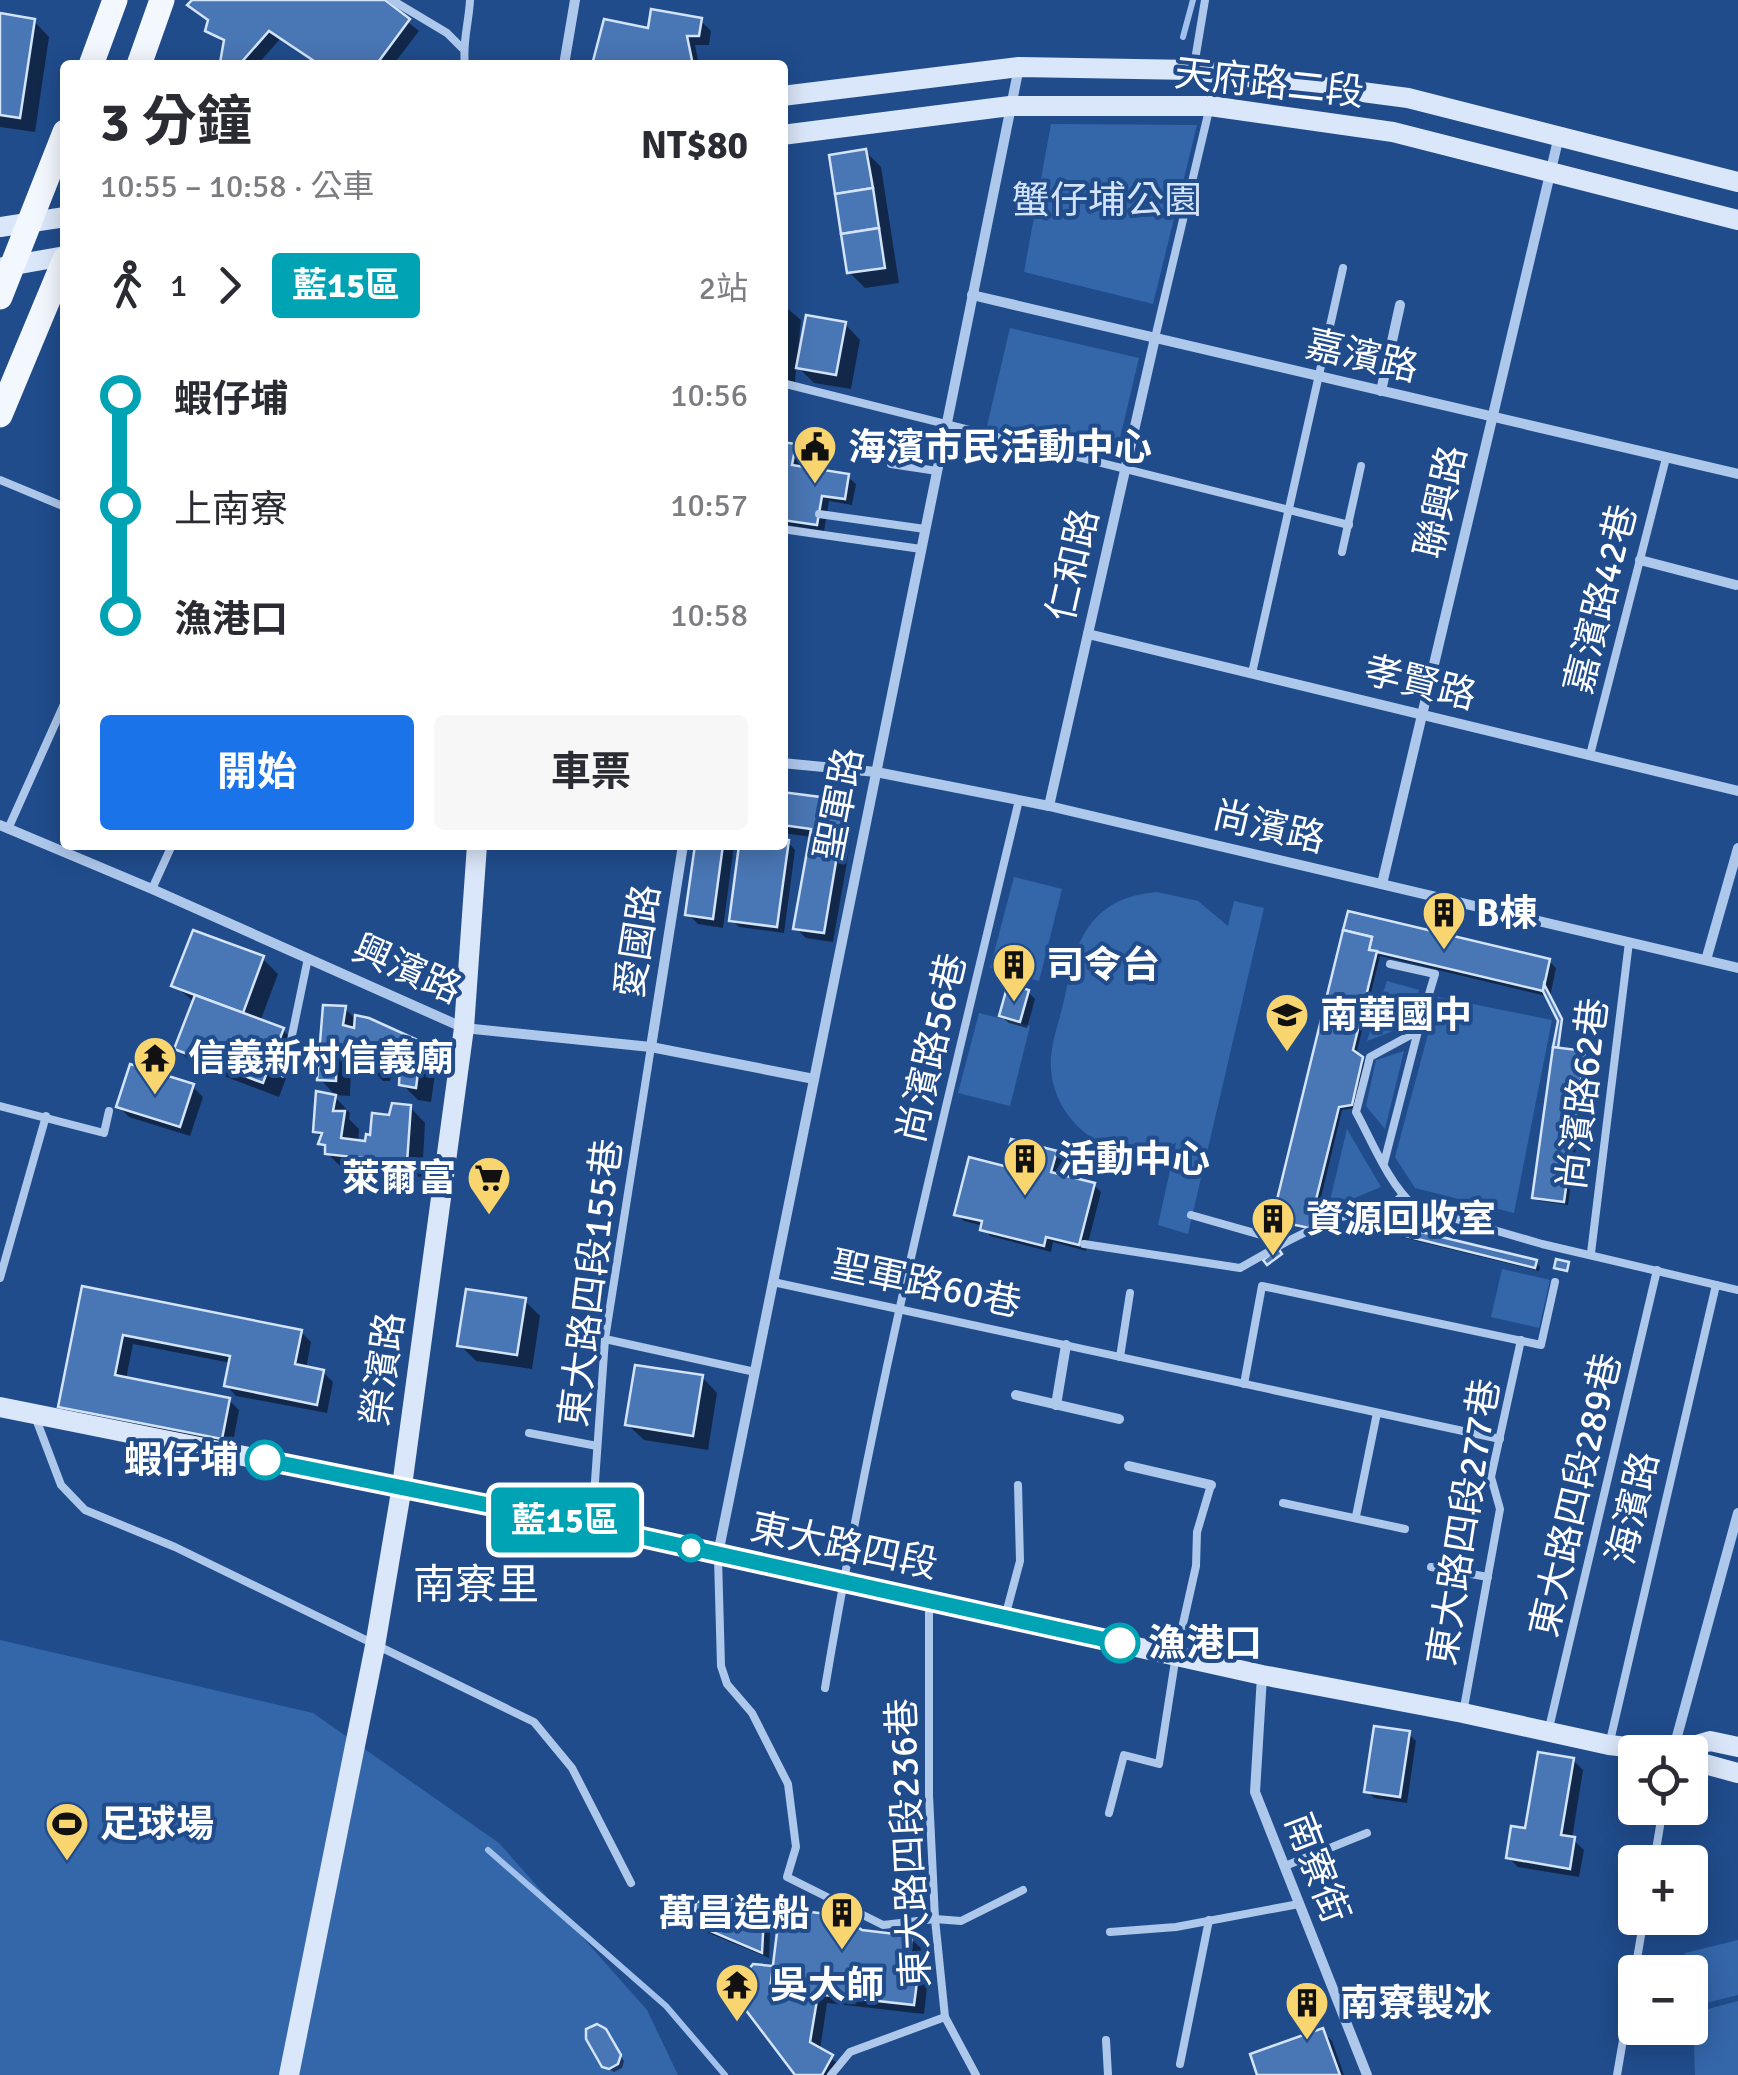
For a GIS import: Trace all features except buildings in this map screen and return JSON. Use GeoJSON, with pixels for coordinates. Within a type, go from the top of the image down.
{"type":"FeatureCollection","features":[{"type":"Feature","properties":{"kind":"main road"},"geometry":{"type":"LineString","coordinates":[[93,60],[115,0]]}},
{"type":"Feature","properties":{"kind":"main road"},"geometry":{"type":"LineString","coordinates":[[141,60],[162,0]]}},
{"type":"Feature","properties":{"kind":"main road"},"geometry":{"type":"LineString","coordinates":[[0,297],[6,266],[30,222],[60,145]]}},
{"type":"Feature","properties":{"kind":"main road"},"geometry":{"type":"LineString","coordinates":[[0,416],[60,270]]}},
{"type":"Feature","properties":{"kind":"street"},"geometry":{"type":"LineString","coordinates":[[565,60],[575,0]]}},
{"type":"Feature","properties":{"kind":"street","name":"天府路二段"},"geometry":{"type":"LineString","coordinates":[[788,95],[1018,67],[1193,70],[1408,98],[1738,182]]}},
{"type":"Feature","properties":{"kind":"street","name":"聖軍路"},"geometry":{"type":"LineString","coordinates":[[718,1554],[1018,67]]}},
{"type":"Feature","properties":{"kind":"street","name":"天府路二段"},"geometry":{"type":"LineString","coordinates":[[788,134],[1010,106],[1210,106],[1393,132],[1738,220]]}},
{"type":"Feature","properties":{"kind":"street","name":"聯興路"},"geometry":{"type":"LineString","coordinates":[[1382,884],[1559,134]]}},
{"type":"Feature","properties":{"kind":"street"},"geometry":{"type":"LineString","coordinates":[[0,227],[60,218]]}},
{"type":"Feature","properties":{"kind":"street"},"geometry":{"type":"LineString","coordinates":[[6,266],[60,259]]}},
{"type":"Feature","properties":{"kind":"street","name":"嘉濱路"},"geometry":{"type":"LineString","coordinates":[[972,296],[1738,474]]}},
{"type":"Feature","properties":{"kind":"street"},"geometry":{"type":"LineString","coordinates":[[1381,391],[1400,306]]}},
{"type":"Feature","properties":{"kind":"street","name":"仁和路"},"geometry":{"type":"LineString","coordinates":[[1050,806],[1155,338]]}},
{"type":"Feature","properties":{"kind":"street"},"geometry":{"type":"LineString","coordinates":[[1640,560],[1736,585]]}},
{"type":"Feature","properties":{"kind":"street","name":"孝賢路"},"geometry":{"type":"LineString","coordinates":[[1088,634],[1738,791]]}},
{"type":"Feature","properties":{"kind":"street","name":"尚濱路"},"geometry":{"type":"LineString","coordinates":[[788,764],[876,772],[1050,806],[1738,968]]}},
{"type":"Feature","properties":{"kind":"street","name":"興濱路"},"geometry":{"type":"LineString","coordinates":[[4,827],[464,1028],[651,1047],[814,1078]]}},
{"type":"Feature","properties":{"kind":"street"},"geometry":{"type":"LineString","coordinates":[[1706,960],[1738,848]]}},
{"type":"Feature","properties":{"kind":"street","name":"榮濱路"},"geometry":{"type":"LineString","coordinates":[[289,2075],[375,1646],[402,1486],[464,1028],[477,850]]}},
{"type":"Feature","properties":{"kind":"street","name":"愛國路"},"geometry":{"type":"LineString","coordinates":[[651,1047],[682,850]]}},
{"type":"Feature","properties":{"kind":"street","name":"聖軍路60巷"},"geometry":{"type":"LineString","coordinates":[[1056,1405],[1066,1346]]}},
{"type":"Feature","properties":{"kind":"street"},"geometry":{"type":"LineString","coordinates":[[1016,1395],[1118,1419]]}},
{"type":"Feature","properties":{"kind":"street","name":"東大路四段"},"geometry":{"type":"LineString","coordinates":[[0,1407],[402,1486],[1262,1675],[1463,1712],[1618,1746]]}},
{"type":"Feature","properties":{"kind":"street"},"geometry":{"type":"LineString","coordinates":[[1129,1466],[1211,1485]]}},
{"type":"Feature","properties":{"kind":"street"},"geometry":{"type":"LineString","coordinates":[[1678,1735],[1738,1514]]}},
{"type":"Feature","properties":{"kind":"street","name":"南寮街"},"geometry":{"type":"LineString","coordinates":[[1262,1675],[1255,1792],[1367,2075]]}},
{"type":"Feature","properties":{"kind":"street","name":"東大路四段"},"geometry":{"type":"LineString","coordinates":[[1708,1742],[1738,1746]]}},
{"type":"Feature","properties":{"kind":"street"},"geometry":{"type":"LineString","coordinates":[[1708,1765],[1738,1773]]}},
{"type":"Feature","properties":{"kind":"lane"},"geometry":{"type":"LineString","coordinates":[[392,0],[447,33],[462,48]]}},
{"type":"Feature","properties":{"kind":"lane"},"geometry":{"type":"LineString","coordinates":[[464,60],[462,48],[469,25],[470,0]]}},
{"type":"Feature","properties":{"kind":"lane"},"geometry":{"type":"LineString","coordinates":[[1193,70],[1205,0]]}},
{"type":"Feature","properties":{"kind":"lane"},"geometry":{"type":"LineString","coordinates":[[1155,338],[1210,106]]}},
{"type":"Feature","properties":{"kind":"lane"},"geometry":{"type":"LineString","coordinates":[[1252,673],[1343,268]]}},
{"type":"Feature","properties":{"kind":"lane"},"geometry":{"type":"LineString","coordinates":[[788,384],[1349,524]]}},
{"type":"Feature","properties":{"kind":"lane","name":"嘉濱路42巷"},"geometry":{"type":"LineString","coordinates":[[1590,755],[1666,458]]}},
{"type":"Feature","properties":{"kind":"lane"},"geometry":{"type":"LineString","coordinates":[[891,464],[937,470]]}},
{"type":"Feature","properties":{"kind":"lane"},"geometry":{"type":"LineString","coordinates":[[1342,552],[1361,466]]}},
{"type":"Feature","properties":{"kind":"lane"},"geometry":{"type":"LineString","coordinates":[[0,480],[60,505]]}},
{"type":"Feature","properties":{"kind":"lane"},"geometry":{"type":"LineString","coordinates":[[819,514],[925,529]]}},
{"type":"Feature","properties":{"kind":"lane"},"geometry":{"type":"LineString","coordinates":[[788,529],[921,549]]}},
{"type":"Feature","properties":{"kind":"lane"},"geometry":{"type":"LineString","coordinates":[[4,827],[60,712]]}},
{"type":"Feature","properties":{"kind":"lane","name":"尚濱路56巷"},"geometry":{"type":"LineString","coordinates":[[825,1688],[898,1309],[1019,800]]}},
{"type":"Feature","properties":{"kind":"lane"},"geometry":{"type":"LineString","coordinates":[[152,889],[170,850]]}},
{"type":"Feature","properties":{"kind":"lane","name":"尚濱路62巷"},"geometry":{"type":"LineString","coordinates":[[1591,1254],[1629,942]]}},
{"type":"Feature","properties":{"kind":"lane"},"geometry":{"type":"LineString","coordinates":[[284,1074],[308,958]]}},
{"type":"Feature","properties":{"kind":"lane"},"geometry":{"type":"LineString","coordinates":[[1384,1163],[1434,974],[1390,964]]}},
{"type":"Feature","properties":{"kind":"lane"},"geometry":{"type":"LineString","coordinates":[[1418,1031],[1370,1057],[1356,1112],[1402,1196],[1414,1207],[1542,1244],[1738,1290]]}},
{"type":"Feature","properties":{"kind":"lane","name":"東大路四段155巷"},"geometry":{"type":"LineString","coordinates":[[592,1526],[605,1339],[651,1047]]}},
{"type":"Feature","properties":{"kind":"lane"},"geometry":{"type":"LineString","coordinates":[[0,1106],[104,1133],[109,1111]]}},
{"type":"Feature","properties":{"kind":"lane"},"geometry":{"type":"LineString","coordinates":[[0,1278],[46,1116]]}},
{"type":"Feature","properties":{"kind":"lane"},"geometry":{"type":"LineString","coordinates":[[1084,1244],[1240,1268],[1334,1218],[1388,1209],[1402,1196]]}},
{"type":"Feature","properties":{"kind":"lane"},"geometry":{"type":"LineString","coordinates":[[1191,1215],[1286,1242]]}},
{"type":"Feature","properties":{"kind":"lane"},"geometry":{"type":"LineString","coordinates":[[0,1240],[10,1243]]}},
{"type":"Feature","properties":{"kind":"lane","name":"東大路四段289巷"},"geometry":{"type":"LineString","coordinates":[[1548,1733],[1657,1270]]}},
{"type":"Feature","properties":{"kind":"lane","name":"聖軍路60巷"},"geometry":{"type":"LineString","coordinates":[[773,1282],[1500,1439]]}},
{"type":"Feature","properties":{"kind":"lane"},"geometry":{"type":"LineString","coordinates":[[1244,1384],[1262,1286],[1542,1344],[1555,1282]]}},
{"type":"Feature","properties":{"kind":"lane","name":"海濱路"},"geometry":{"type":"LineString","coordinates":[[1609,1745],[1716,1285]]}},
{"type":"Feature","properties":{"kind":"lane"},"geometry":{"type":"LineString","coordinates":[[1120,1357],[1130,1293]]}},
{"type":"Feature","properties":{"kind":"lane"},"geometry":{"type":"LineString","coordinates":[[605,1339],[755,1372]]}},
{"type":"Feature","properties":{"kind":"lane","name":"東大路四段277巷"},"geometry":{"type":"LineString","coordinates":[[1463,1712],[1500,1509],[1492,1477],[1521,1340]]}},
{"type":"Feature","properties":{"kind":"lane"},"geometry":{"type":"LineString","coordinates":[[1356,1516],[1376,1413]]}},
{"type":"Feature","properties":{"kind":"lane"},"geometry":{"type":"LineString","coordinates":[[35,1416],[61,1485],[85,1510],[174,1547],[534,1722],[572,1768],[631,1883]]}},
{"type":"Feature","properties":{"kind":"lane"},"geometry":{"type":"LineString","coordinates":[[529,1433],[597,1446]]}},
{"type":"Feature","properties":{"kind":"lane"},"geometry":{"type":"LineString","coordinates":[[1005,1617],[1020,1561],[1018,1485]]}},
{"type":"Feature","properties":{"kind":"lane"},"geometry":{"type":"LineString","coordinates":[[1109,1813],[1124,1755],[1158,1764],[1196,1566],[1196,1532],[1211,1485]]}},
{"type":"Feature","properties":{"kind":"lane"},"geometry":{"type":"LineString","coordinates":[[1284,1503],[1405,1529]]}},
{"type":"Feature","properties":{"kind":"lane"},"geometry":{"type":"LineString","coordinates":[[718,1554],[721,1666],[727,1684],[752,1714],[788,1784],[796,1847],[787,1877],[883,1925],[935,1919],[962,1921],[1023,1890]]}},
{"type":"Feature","properties":{"kind":"lane"},"geometry":{"type":"LineString","coordinates":[[1431,1567],[1488,1577]]}},
{"type":"Feature","properties":{"kind":"lane","name":"東大路四段236巷"},"geometry":{"type":"LineString","coordinates":[[929,1600],[935,1919],[945,2017],[976,2075]]}},
{"type":"Feature","properties":{"kind":"lane"},"geometry":{"type":"LineString","coordinates":[[1284,1866],[1367,1833]]}},
{"type":"Feature","properties":{"kind":"lane"},"geometry":{"type":"LineString","coordinates":[[1110,1932],[1176,1928],[1300,1904]]}},
{"type":"Feature","properties":{"kind":"lane"},"geometry":{"type":"LineString","coordinates":[[1180,2064],[1209,1920]]}},
{"type":"Feature","properties":{"kind":"lane"},"geometry":{"type":"LineString","coordinates":[[1617,2075],[1641,1935]]}},
{"type":"Feature","properties":{"kind":"lane"},"geometry":{"type":"LineString","coordinates":[[831,2075],[850,2052],[945,2017]]}},
{"type":"Feature","properties":{"kind":"lane"},"geometry":{"type":"LineString","coordinates":[[1106,2040],[1108,2075]]}},
{"type":"Feature","properties":{"kind":"green space","name":"蟹仔埔公園"},"geometry":{"type":"Polygon","coordinates":[[[1051,124],[1197,125],[1153,304],[1024,272],[1051,124]]]}},
{"type":"Feature","properties":{"kind":"green space","name":"蟹仔埔公園"},"geometry":{"type":"Polygon","coordinates":[[[1010,328],[1139,358],[1115,459],[986,430],[1010,328]]]}},
{"type":"Feature","properties":{"kind":"green space"},"geometry":{"type":"Polygon","coordinates":[[[1014,877],[1062,889],[1039,981],[990,968],[1014,877]]]}},
{"type":"Feature","properties":{"kind":"green space"},"geometry":{"type":"Polygon","coordinates":[[[1157,892],[1198,901],[1228,926],[1234,901],[1264,908],[1188,1234],[1158,1225],[1176,1143],[1139,1152],[1104,1144],[1088,1135],[1064,1109],[1052,1075],[1055,1034],[1080,941],[1101,913],[1114,904],[1157,892]]]}},
{"type":"Feature","properties":{"kind":"green space"},"geometry":{"type":"Polygon","coordinates":[[[1387,981],[1419,990],[1411,1024],[1367,1041],[1387,981]]]}},
{"type":"Feature","properties":{"kind":"green space"},"geometry":{"type":"Polygon","coordinates":[[[1438,997],[1552,1020],[1514,1213],[1415,1188],[1395,1157],[1438,997]]]}},
{"type":"Feature","properties":{"kind":"green space"},"geometry":{"type":"Polygon","coordinates":[[[979,1013],[1030,1026],[1010,1106],[958,1093],[979,1013]]]}},
{"type":"Feature","properties":{"kind":"green space"},"geometry":{"type":"Polygon","coordinates":[[[1404,1051],[1385,1129],[1366,1106],[1376,1060],[1404,1051]]]}},
{"type":"Feature","properties":{"kind":"green space"},"geometry":{"type":"Polygon","coordinates":[[[1347,1129],[1381,1187],[1328,1209],[1347,1129]]]}},
{"type":"Feature","properties":{"kind":"green space"},"geometry":{"type":"Polygon","coordinates":[[[1502,1269],[1550,1280],[1539,1328],[1491,1317],[1502,1269]]]}},
{"type":"Feature","properties":{"kind":"green space"},"geometry":{"type":"Polygon","coordinates":[[[0,1640],[313,1713],[499,1843],[647,2010],[678,2075],[0,2075],[0,1640]]]}},
{"type":"Feature","properties":{"kind":"green space"},"geometry":{"type":"Polygon","coordinates":[[[1738,1940],[1738,1995],[1708,2002],[1708,1955],[1685,1953],[1738,1940]]]}},
{"type":"Feature","properties":{"kind":"green space"},"geometry":{"type":"Polygon","coordinates":[[[1738,2001],[1738,2075],[1695,2075],[1694,2045],[1708,2045],[1708,2009],[1738,2001]]]}},
{"type":"Feature","properties":{"kind":"waterway"},"geometry":{"type":"LineString","coordinates":[[1183,37],[1193,0]]}},
{"type":"Feature","properties":{"kind":"waterway"},"geometry":{"type":"LineString","coordinates":[[488,1850],[666,2006],[725,2075]]}},
{"type":"Feature","properties":{"kind":"bus line","name":"藍15區"},"geometry":{"type":"LineString","coordinates":[[265,1460],[592,1526],[1120,1643]]}},
{"type":"Feature","properties":{"kind":"place","name":"海濱市民活動中心"},"geometry":{"type":"Point","coordinates":[815,485]}},
{"type":"Feature","properties":{"kind":"place","name":"B棟"},"geometry":{"type":"Point","coordinates":[1444,951]}},
{"type":"Feature","properties":{"kind":"place","name":"司令台"},"geometry":{"type":"Point","coordinates":[1014,1003]}},
{"type":"Feature","properties":{"kind":"place","name":"南華國中"},"geometry":{"type":"Point","coordinates":[1287,1053]}},
{"type":"Feature","properties":{"kind":"place","name":"信義新村信義廟"},"geometry":{"type":"Point","coordinates":[155,1096]}},
{"type":"Feature","properties":{"kind":"place","name":"活動中心"},"geometry":{"type":"Point","coordinates":[1025,1197]}},
{"type":"Feature","properties":{"kind":"place","name":"萊爾富"},"geometry":{"type":"Point","coordinates":[489,1216]}},
{"type":"Feature","properties":{"kind":"place","name":"資源回收室"},"geometry":{"type":"Point","coordinates":[1273,1257]}},
{"type":"Feature","properties":{"kind":"place","name":"蝦仔埔"},"geometry":{"type":"Point","coordinates":[265,1460]}},
{"type":"Feature","properties":{"kind":"place","name":"漁港口"},"geometry":{"type":"Point","coordinates":[1120,1643]}},
{"type":"Feature","properties":{"kind":"place","name":"足球場"},"geometry":{"type":"Point","coordinates":[67,1862]}},
{"type":"Feature","properties":{"kind":"place","name":"萬昌造船"},"geometry":{"type":"Point","coordinates":[842,1951]}},
{"type":"Feature","properties":{"kind":"place","name":"吳大師"},"geometry":{"type":"Point","coordinates":[737,2023]}},
{"type":"Feature","properties":{"kind":"place","name":"南寮製冰"},"geometry":{"type":"Point","coordinates":[1307,2041]}},
{"type":"Feature","properties":{"kind":"district","name":"南寮里"},"geometry":{"type":"Point","coordinates":[476,1585]}}]}
